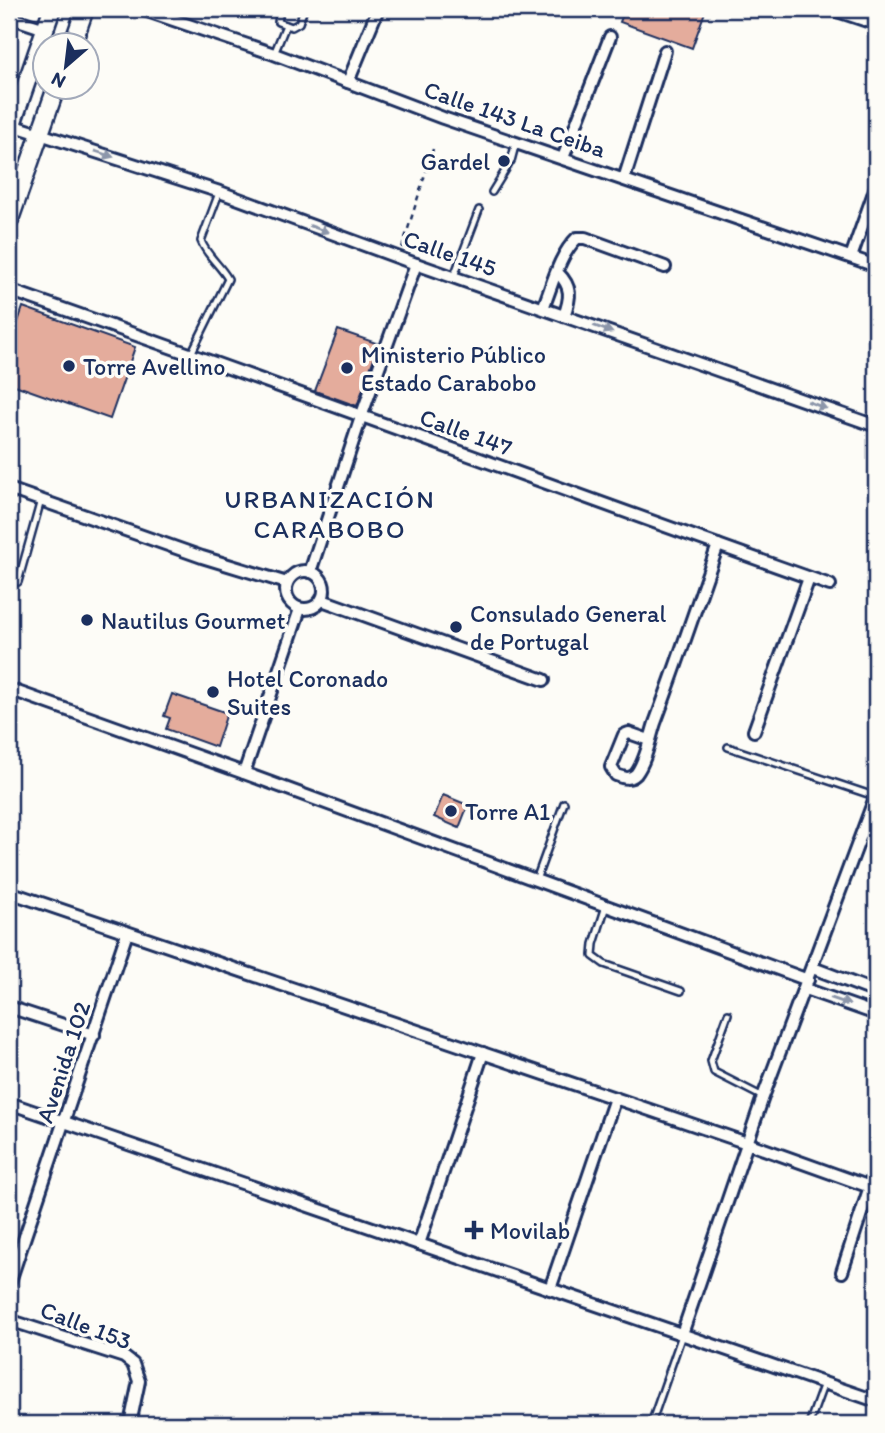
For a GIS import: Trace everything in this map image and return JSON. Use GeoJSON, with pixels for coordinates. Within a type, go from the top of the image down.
{"type":"FeatureCollection","features":[{"type":"Feature","properties":{"kind":"main road"},"geometry":{"type":"LineString","coordinates":[[10,127],[52,9]]}},
{"type":"Feature","properties":{"kind":"main road"},"geometry":{"type":"LineString","coordinates":[[77,32],[85,9]]}},
{"type":"Feature","properties":{"kind":"main road"},"geometry":{"type":"LineString","coordinates":[[9,222],[51,102]]}},
{"type":"Feature","properties":{"kind":"street","name":"Calle 143 La Ceiba"},"geometry":{"type":"LineString","coordinates":[[141,9],[274,54],[443,118],[876,266]]}},
{"type":"Feature","properties":{"kind":"street"},"geometry":{"type":"LineString","coordinates":[[348,82],[378,9]]}},
{"type":"Feature","properties":{"kind":"street"},"geometry":{"type":"LineString","coordinates":[[831,9],[876,24]]}},
{"type":"Feature","properties":{"kind":"street"},"geometry":{"type":"LineString","coordinates":[[9,17],[45,29]]}},
{"type":"Feature","properties":{"kind":"street"},"geometry":{"type":"LineString","coordinates":[[563,158],[610,37]]}},
{"type":"Feature","properties":{"kind":"street"},"geometry":{"type":"LineString","coordinates":[[624,178],[665,51]]}},
{"type":"Feature","properties":{"kind":"street","name":"Calle 145"},"geometry":{"type":"LineString","coordinates":[[10,127],[39,133],[220,192],[398,258],[876,426]]}},
{"type":"Feature","properties":{"kind":"street"},"geometry":{"type":"LineString","coordinates":[[851,257],[876,189]]}},
{"type":"Feature","properties":{"kind":"street"},"geometry":{"type":"LineString","coordinates":[[542,308],[569,246],[580,237],[665,267]]}},
{"type":"Feature","properties":{"kind":"street"},"geometry":{"type":"LineString","coordinates":[[310,572],[361,417],[416,264]]}},
{"type":"Feature","properties":{"kind":"street"},"geometry":{"type":"LineString","coordinates":[[558,272],[570,292],[564,316]]}},
{"type":"Feature","properties":{"kind":"street","name":"Calle 147"},"geometry":{"type":"LineString","coordinates":[[9,290],[830,585]]}},
{"type":"Feature","properties":{"kind":"street"},"geometry":{"type":"LineString","coordinates":[[9,489],[202,557],[287,583]]}},
{"type":"Feature","properties":{"kind":"street"},"geometry":{"type":"LineString","coordinates":[[649,740],[718,545]]}},
{"type":"Feature","properties":{"kind":"street"},"geometry":{"type":"LineString","coordinates":[[299,572],[310,572],[323,583],[322,600],[310,609],[300,609],[287,599],[287,583],[299,572]]}},
{"type":"Feature","properties":{"kind":"street"},"geometry":{"type":"LineString","coordinates":[[754,731],[809,578]]}},
{"type":"Feature","properties":{"kind":"street"},"geometry":{"type":"LineString","coordinates":[[322,600],[544,680]]}},
{"type":"Feature","properties":{"kind":"street"},"geometry":{"type":"LineString","coordinates":[[244,773],[300,609]]}},
{"type":"Feature","properties":{"kind":"street"},"geometry":{"type":"LineString","coordinates":[[9,689],[606,906],[876,1014]]}},
{"type":"Feature","properties":{"kind":"street"},"geometry":{"type":"LineString","coordinates":[[682,1334],[763,1097],[876,796]]}},
{"type":"Feature","properties":{"kind":"street"},"geometry":{"type":"LineString","coordinates":[[9,892],[870,1187]]}},
{"type":"Feature","properties":{"kind":"street","name":"Avenida 102"},"geometry":{"type":"LineString","coordinates":[[9,1284],[127,933]]}},
{"type":"Feature","properties":{"kind":"street"},"geometry":{"type":"LineString","coordinates":[[813,968],[876,992]]}},
{"type":"Feature","properties":{"kind":"street"},"geometry":{"type":"LineString","coordinates":[[9,1007],[93,1035]]}},
{"type":"Feature","properties":{"kind":"street"},"geometry":{"type":"LineString","coordinates":[[419,1244],[483,1053]]}},
{"type":"Feature","properties":{"kind":"street"},"geometry":{"type":"LineString","coordinates":[[550,1289],[615,1098]]}},
{"type":"Feature","properties":{"kind":"street"},"geometry":{"type":"LineString","coordinates":[[9,1103],[876,1401]]}},
{"type":"Feature","properties":{"kind":"street"},"geometry":{"type":"LineString","coordinates":[[842,1272],[876,1168]]}},
{"type":"Feature","properties":{"kind":"street","name":"Calle 153"},"geometry":{"type":"LineString","coordinates":[[9,1320],[124,1357],[133,1364],[139,1381],[130,1424]]}},
{"type":"Feature","properties":{"kind":"lane"},"geometry":{"type":"LineString","coordinates":[[280,9],[278,22],[297,26],[304,9]]}},
{"type":"Feature","properties":{"kind":"lane"},"geometry":{"type":"LineString","coordinates":[[274,54],[286,25]]}},
{"type":"Feature","properties":{"kind":"lane"},"geometry":{"type":"LineString","coordinates":[[492,192],[511,161],[516,142]]}},
{"type":"Feature","properties":{"kind":"lane"},"geometry":{"type":"LineString","coordinates":[[191,354],[228,279],[221,266],[205,251],[201,241],[220,192]]}},
{"type":"Feature","properties":{"kind":"lane"},"geometry":{"type":"LineString","coordinates":[[454,276],[479,210]]}},
{"type":"Feature","properties":{"kind":"lane"},"geometry":{"type":"LineString","coordinates":[[18,582],[41,500]]}},
{"type":"Feature","properties":{"kind":"lane"},"geometry":{"type":"LineString","coordinates":[[728,747],[876,796]]}},
{"type":"Feature","properties":{"kind":"lane"},"geometry":{"type":"LineString","coordinates":[[536,880],[564,803]]}},
{"type":"Feature","properties":{"kind":"lane"},"geometry":{"type":"LineString","coordinates":[[606,906],[593,956],[604,964],[681,990]]}},
{"type":"Feature","properties":{"kind":"lane"},"geometry":{"type":"LineString","coordinates":[[728,1014],[711,1061],[714,1072],[763,1097]]}},
{"type":"Feature","properties":{"kind":"lane"},"geometry":{"type":"LineString","coordinates":[[650,1424],[682,1334]]}},
{"type":"Feature","properties":{"kind":"lane"},"geometry":{"type":"LineString","coordinates":[[809,1424],[824,1383]]}},
{"type":"Feature","properties":{"kind":"path"},"geometry":{"type":"LineString","coordinates":[[398,258],[433,149]]}},
{"type":"Feature","properties":{"kind":"building"},"geometry":{"type":"Polygon","coordinates":[[[625,9],[706,9],[692,48],[620,22],[625,9]]]}},
{"type":"Feature","properties":{"kind":"building","name":"Torre Avellino"},"geometry":{"type":"Polygon","coordinates":[[[23,307],[135,347],[110,419],[9,383],[9,349],[23,307]]]}},
{"type":"Feature","properties":{"kind":"building","name":"Ministerio Público Estado Carabobo"},"geometry":{"type":"Polygon","coordinates":[[[338,330],[379,344],[357,406],[315,391],[338,330]]]}},
{"type":"Feature","properties":{"kind":"building"},"geometry":{"type":"Polygon","coordinates":[[[172,694],[227,713],[216,747],[166,729],[170,718],[164,716],[172,694]]]}},
{"type":"Feature","properties":{"kind":"building","name":"Torre A1"},"geometry":{"type":"Polygon","coordinates":[[[443,795],[468,805],[459,828],[434,817],[443,795]]]}},
{"type":"Feature","properties":{"kind":"place","name":"Gardel"},"geometry":{"type":"Point","coordinates":[504,161]}},
{"type":"Feature","properties":{"kind":"place","name":"Torre Avellino"},"geometry":{"type":"Point","coordinates":[69,366]}},
{"type":"Feature","properties":{"kind":"place","name":"Ministerio Público Estado Carabobo"},"geometry":{"type":"Point","coordinates":[347,368]}},
{"type":"Feature","properties":{"kind":"place","name":"Nautilus Gourmet"},"geometry":{"type":"Point","coordinates":[87,620]}},
{"type":"Feature","properties":{"kind":"place","name":"Consulado General de Portugal"},"geometry":{"type":"Point","coordinates":[456,627]}},
{"type":"Feature","properties":{"kind":"place","name":"Hotel Coronado Suites"},"geometry":{"type":"Point","coordinates":[213,692]}},
{"type":"Feature","properties":{"kind":"place","name":"Torre A1"},"geometry":{"type":"Point","coordinates":[451,811]}},
{"type":"Feature","properties":{"kind":"place","name":"Movilab"},"geometry":{"type":"Point","coordinates":[474,1230]}},
{"type":"Feature","properties":{"kind":"district","name":"URBANIZACIÓN CARABOBO"},"geometry":{"type":"Point","coordinates":[330,514]}}]}
